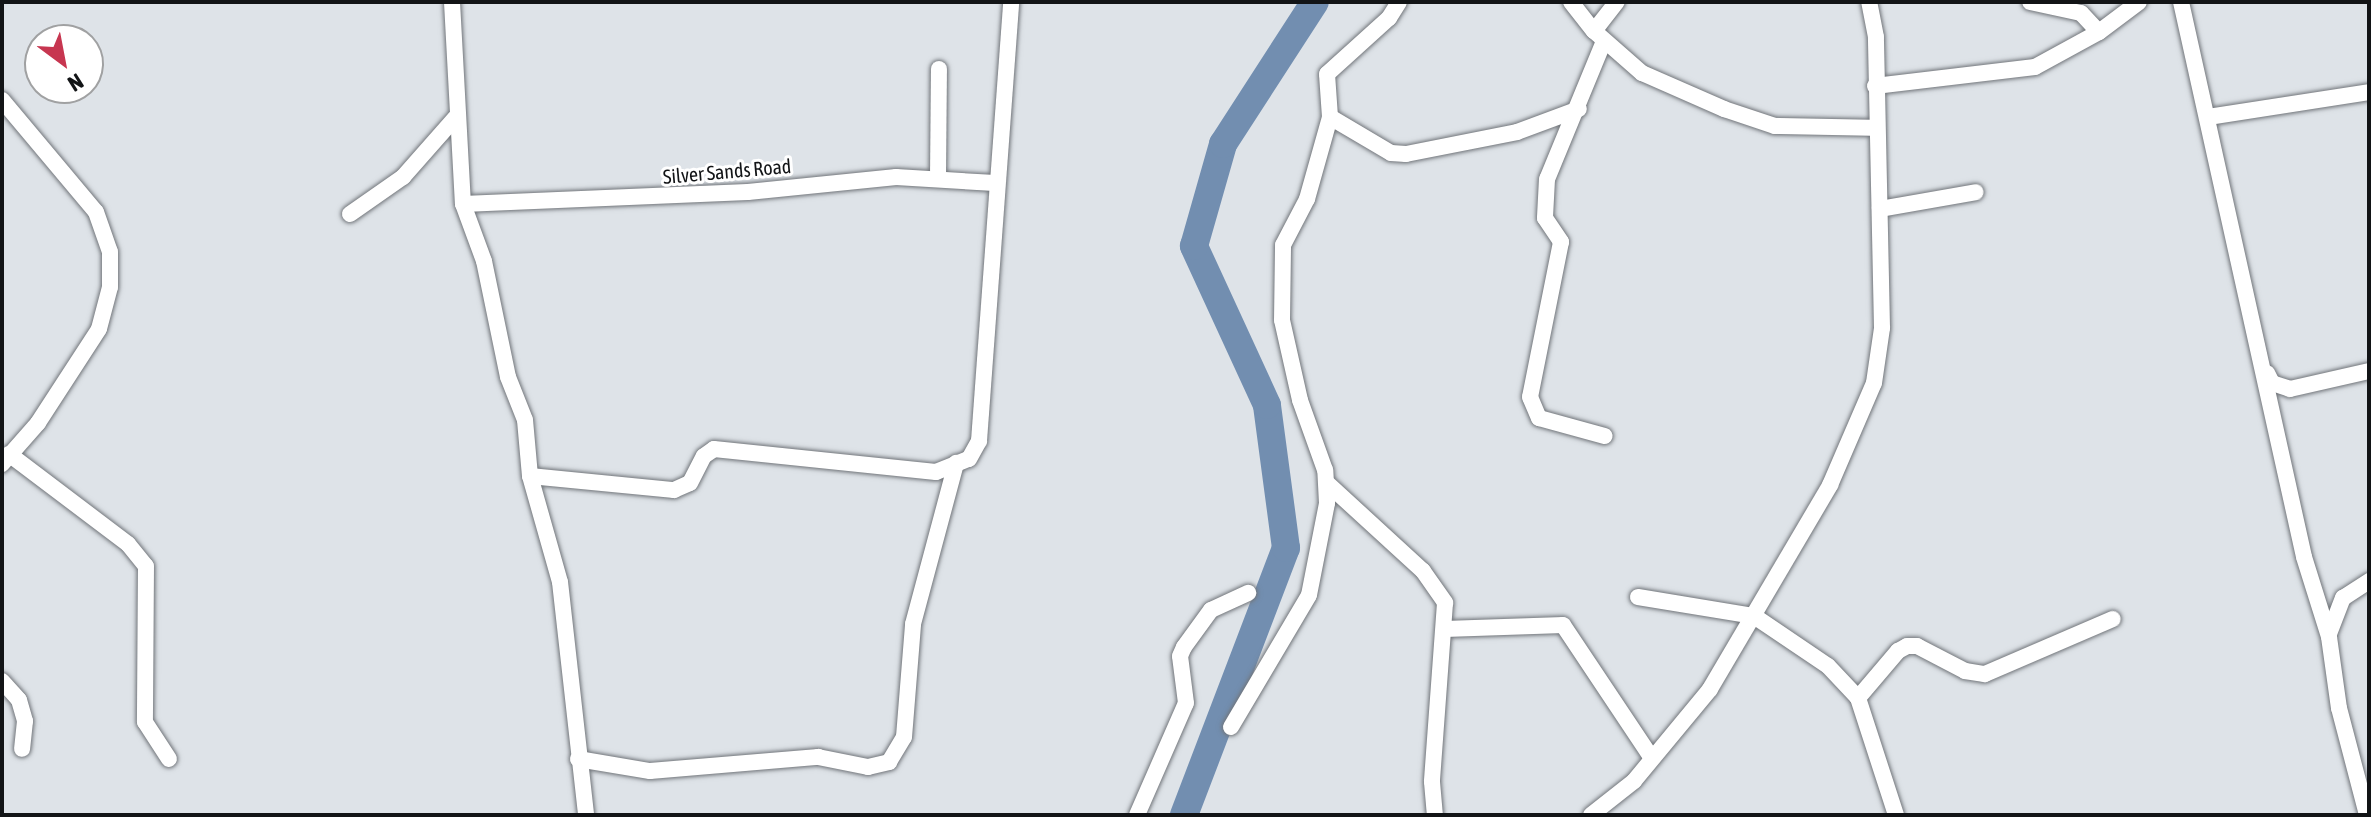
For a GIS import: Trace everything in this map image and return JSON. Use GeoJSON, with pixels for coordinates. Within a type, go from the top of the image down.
{"type":"FeatureCollection","features":[{"type":"Feature","properties":{"kind":"street"},"geometry":{"type":"LineString","coordinates":[[452,2],[455,118],[463,204],[484,261],[508,377],[525,420],[530,476],[560,582],[586,815]]}},
{"type":"Feature","properties":{"kind":"street"},"geometry":{"type":"LineString","coordinates":[[578,759],[650,771],[818,757],[868,767],[889,762],[904,737],[913,624],[962,461],[979,441],[995,183],[1011,2]]}},
{"type":"Feature","properties":{"kind":"street"},"geometry":{"type":"LineString","coordinates":[[1231,727],[1309,595],[1328,484],[1293,372],[1282,320],[1283,245],[1307,199],[1330,117],[1327,74],[1389,18],[1399,2]]}},
{"type":"Feature","properties":{"kind":"street"},"geometry":{"type":"LineString","coordinates":[[1571,2],[1599,36],[1642,73],[1775,126],[1876,128]]}},
{"type":"Feature","properties":{"kind":"street"},"geometry":{"type":"LineString","coordinates":[[1605,436],[1551,424],[1539,418],[1530,403],[1561,242],[1542,206],[1547,179],[1579,109],[1599,36],[1617,2]]}},
{"type":"Feature","properties":{"kind":"street"},"geometry":{"type":"LineString","coordinates":[[1591,815],[1620,795],[1710,689],[1830,485],[1874,383],[1882,328],[1876,37],[1869,2]]}},
{"type":"Feature","properties":{"kind":"street"},"geometry":{"type":"LineString","coordinates":[[2030,2],[2081,13],[2099,32]]}},
{"type":"Feature","properties":{"kind":"street"},"geometry":{"type":"LineString","coordinates":[[1875,86],[2035,67],[2099,32],[2139,2]]}},
{"type":"Feature","properties":{"kind":"street"},"geometry":{"type":"LineString","coordinates":[[2181,2],[2304,557],[2329,637],[2339,708],[2367,815]]}},
{"type":"Feature","properties":{"kind":"street"},"geometry":{"type":"LineString","coordinates":[[938,178],[939,69]]}},
{"type":"Feature","properties":{"kind":"street"},"geometry":{"type":"LineString","coordinates":[[2208,117],[2369,92]]}},
{"type":"Feature","properties":{"kind":"street"},"geometry":{"type":"LineString","coordinates":[[2,100],[96,212],[110,252],[110,287],[99,329],[38,423],[8,452],[128,544],[146,566],[145,722],[169,759]]}},
{"type":"Feature","properties":{"kind":"street"},"geometry":{"type":"LineString","coordinates":[[1330,117],[1391,153],[1406,154],[1517,132],[1579,109]]}},
{"type":"Feature","properties":{"kind":"street"},"geometry":{"type":"LineString","coordinates":[[350,214],[403,177],[455,118]]}},
{"type":"Feature","properties":{"kind":"street","name":"Silver Sands Road"},"geometry":{"type":"LineString","coordinates":[[463,204],[616,200],[896,177],[995,183]]}},
{"type":"Feature","properties":{"kind":"street"},"geometry":{"type":"LineString","coordinates":[[1880,209],[1976,192]]}},
{"type":"Feature","properties":{"kind":"street"},"geometry":{"type":"LineString","coordinates":[[2264,368],[2272,383],[2290,389],[2369,371]]}},
{"type":"Feature","properties":{"kind":"street"},"geometry":{"type":"LineString","coordinates":[[530,476],[674,490],[690,483],[708,452],[721,449],[936,472],[962,461]]}},
{"type":"Feature","properties":{"kind":"street"},"geometry":{"type":"LineString","coordinates":[[1328,484],[1435,583],[1445,603],[1432,782],[1435,815]]}},
{"type":"Feature","properties":{"kind":"street"},"geometry":{"type":"LineString","coordinates":[[2329,637],[2343,598],[2369,581]]}},
{"type":"Feature","properties":{"kind":"street"},"geometry":{"type":"LineString","coordinates":[[1137,815],[1186,703],[1180,656],[1184,647],[1211,610],[1248,593]]}},
{"type":"Feature","properties":{"kind":"street"},"geometry":{"type":"LineString","coordinates":[[1638,597],[1754,616],[1828,666],[1858,698],[1896,815]]}},
{"type":"Feature","properties":{"kind":"street"},"geometry":{"type":"LineString","coordinates":[[1858,698],[1907,646],[1917,646],[1965,671],[1985,674],[2113,619]]}},
{"type":"Feature","properties":{"kind":"street"},"geometry":{"type":"LineString","coordinates":[[1445,629],[1563,625],[1651,757]]}},
{"type":"Feature","properties":{"kind":"street"},"geometry":{"type":"LineString","coordinates":[[2,681],[19,700],[25,721],[22,749]]}},
{"type":"Feature","properties":{"kind":"waterway"},"geometry":{"type":"LineString","coordinates":[[1184,815],[1286,548],[1267,405],[1194,246],[1223,144],[1315,2]]}}]}
